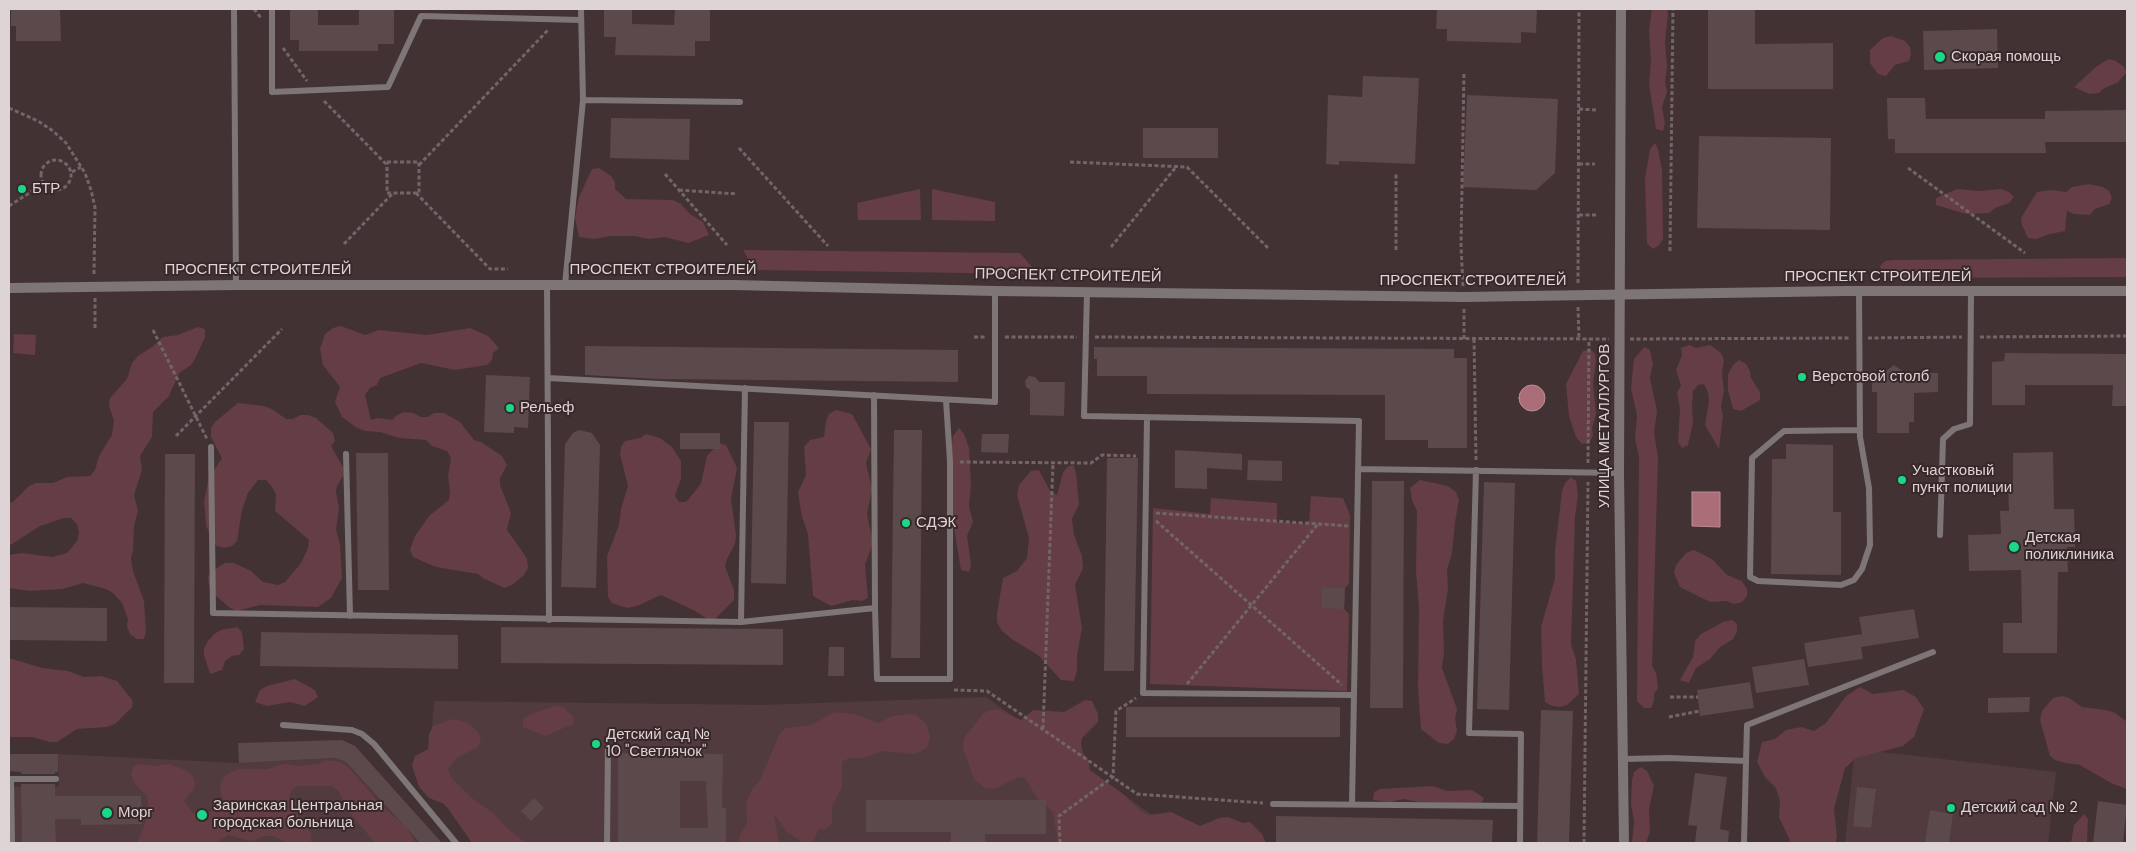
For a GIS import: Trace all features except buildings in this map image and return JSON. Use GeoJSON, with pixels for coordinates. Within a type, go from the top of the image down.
{"type":"FeatureCollection","features":[{"type":"Feature","properties":{"kind":"street","name":"УЛИЦА МЕТАЛЛУРГОВ"},"geometry":{"type":"LineString","coordinates":[[1622,9],[1619,473],[1624,843]]}},
{"type":"Feature","properties":{"kind":"street","name":"ПРОСПЕКТ СТРОИТЕЛЕЙ"},"geometry":{"type":"LineString","coordinates":[[9,288],[236,285],[734,285],[995,291],[1464,297],[1859,291],[2127,291]]}},
{"type":"Feature","properties":{"kind":"lane"},"geometry":{"type":"LineString","coordinates":[[234,9],[236,285]]}},
{"type":"Feature","properties":{"kind":"lane"},"geometry":{"type":"LineString","coordinates":[[272,9],[272,92],[388,87],[421,16],[582,20]]}},
{"type":"Feature","properties":{"kind":"lane"},"geometry":{"type":"LineString","coordinates":[[565,285],[583,100],[581,9]]}},
{"type":"Feature","properties":{"kind":"lane"},"geometry":{"type":"LineString","coordinates":[[583,100],[740,102]]}},
{"type":"Feature","properties":{"kind":"lane"},"geometry":{"type":"LineString","coordinates":[[547,285],[549,620]]}},
{"type":"Feature","properties":{"kind":"lane"},"geometry":{"type":"LineString","coordinates":[[548,378],[995,402],[995,291]]}},
{"type":"Feature","properties":{"kind":"lane"},"geometry":{"type":"LineString","coordinates":[[1859,291],[1860,430],[1869,488],[1870,545],[1862,569],[1854,580],[1841,585],[1758,581],[1750,577],[1752,458],[1784,431],[1860,430]]}},
{"type":"Feature","properties":{"kind":"lane"},"geometry":{"type":"LineString","coordinates":[[1940,535],[1944,439],[1954,429],[1970,424],[1971,291]]}},
{"type":"Feature","properties":{"kind":"lane"},"geometry":{"type":"LineString","coordinates":[[1087,292],[1084,416],[1359,421],[1352,804]]}},
{"type":"Feature","properties":{"kind":"lane"},"geometry":{"type":"LineString","coordinates":[[741,622],[745,388]]}},
{"type":"Feature","properties":{"kind":"lane"},"geometry":{"type":"LineString","coordinates":[[874,396],[877,679],[950,679],[950,461],[946,400]]}},
{"type":"Feature","properties":{"kind":"lane"},"geometry":{"type":"LineString","coordinates":[[1147,417],[1143,693],[1354,695]]}},
{"type":"Feature","properties":{"kind":"lane"},"geometry":{"type":"LineString","coordinates":[[211,447],[213,613],[741,622],[875,608]]}},
{"type":"Feature","properties":{"kind":"lane"},"geometry":{"type":"LineString","coordinates":[[346,454],[350,616]]}},
{"type":"Feature","properties":{"kind":"lane"},"geometry":{"type":"LineString","coordinates":[[1358,469],[1619,473]]}},
{"type":"Feature","properties":{"kind":"lane"},"geometry":{"type":"LineString","coordinates":[[1476,470],[1469,733],[1521,734],[1520,843]]}},
{"type":"Feature","properties":{"kind":"lane"},"geometry":{"type":"LineString","coordinates":[[1744,843],[1747,725],[1933,652]]}},
{"type":"Feature","properties":{"kind":"lane"},"geometry":{"type":"LineString","coordinates":[[283,725],[352,730],[362,734],[374,744],[456,843]]}},
{"type":"Feature","properties":{"kind":"lane"},"geometry":{"type":"LineString","coordinates":[[607,843],[608,746]]}},
{"type":"Feature","properties":{"kind":"lane"},"geometry":{"type":"LineString","coordinates":[[1623,759],[1669,758],[1746,761]]}},
{"type":"Feature","properties":{"kind":"lane"},"geometry":{"type":"LineString","coordinates":[[12,843],[10,779],[56,779]]}},
{"type":"Feature","properties":{"kind":"lane"},"geometry":{"type":"LineString","coordinates":[[1273,804],[1520,806]]}},
{"type":"Feature","properties":{"kind":"path"},"geometry":{"type":"LineString","coordinates":[[1579,9],[1579,339]]}},
{"type":"Feature","properties":{"kind":"path"},"geometry":{"type":"LineString","coordinates":[[1670,251],[1673,9]]}},
{"type":"Feature","properties":{"kind":"path"},"geometry":{"type":"LineString","coordinates":[[419,165],[419,162],[387,162],[387,193],[419,193],[419,165],[558,19]]}},
{"type":"Feature","properties":{"kind":"path"},"geometry":{"type":"LineString","coordinates":[[1461,245],[1464,72]]}},
{"type":"Feature","properties":{"kind":"path"},"geometry":{"type":"LineString","coordinates":[[9,108],[38,121],[66,143],[82,167],[91,190],[95,207],[95,330]]}},
{"type":"Feature","properties":{"kind":"path"},"geometry":{"type":"LineString","coordinates":[[1580,110],[1596,110]]}},
{"type":"Feature","properties":{"kind":"path"},"geometry":{"type":"LineString","coordinates":[[739,148],[828,246]]}},
{"type":"Feature","properties":{"kind":"path"},"geometry":{"type":"LineString","coordinates":[[59,160],[65,162],[72,172],[72,178],[65,188],[54,190],[43,184],[41,172],[48,162],[59,160]]}},
{"type":"Feature","properties":{"kind":"path"},"geometry":{"type":"LineString","coordinates":[[1070,162],[1187,167],[1269,249]]}},
{"type":"Feature","properties":{"kind":"path"},"geometry":{"type":"LineString","coordinates":[[1579,164],[1595,164]]}},
{"type":"Feature","properties":{"kind":"path"},"geometry":{"type":"LineString","coordinates":[[1111,247],[1176,166]]}},
{"type":"Feature","properties":{"kind":"path"},"geometry":{"type":"LineString","coordinates":[[72,172],[82,167]]}},
{"type":"Feature","properties":{"kind":"path"},"geometry":{"type":"LineString","coordinates":[[1908,168],[2025,253]]}},
{"type":"Feature","properties":{"kind":"path"},"geometry":{"type":"LineString","coordinates":[[1396,172],[1396,250]]}},
{"type":"Feature","properties":{"kind":"path"},"geometry":{"type":"LineString","coordinates":[[665,174],[727,245]]}},
{"type":"Feature","properties":{"kind":"path"},"geometry":{"type":"LineString","coordinates":[[9,206],[43,184]]}},
{"type":"Feature","properties":{"kind":"path"},"geometry":{"type":"LineString","coordinates":[[679,190],[737,194]]}},
{"type":"Feature","properties":{"kind":"path"},"geometry":{"type":"LineString","coordinates":[[344,244],[393,193]]}},
{"type":"Feature","properties":{"kind":"path"},"geometry":{"type":"LineString","coordinates":[[415,193],[490,269],[508,269]]}},
{"type":"Feature","properties":{"kind":"path"},"geometry":{"type":"LineString","coordinates":[[1579,215],[1598,215]]}},
{"type":"Feature","properties":{"kind":"path"},"geometry":{"type":"LineString","coordinates":[[176,436],[282,329]]}},
{"type":"Feature","properties":{"kind":"path"},"geometry":{"type":"LineString","coordinates":[[153,330],[211,447]]}},
{"type":"Feature","properties":{"kind":"path"},"geometry":{"type":"LineString","coordinates":[[974,337],[1620,339],[2127,336]]}},
{"type":"Feature","properties":{"kind":"path"},"geometry":{"type":"LineString","coordinates":[[1474,339],[1476,470]]}},
{"type":"Feature","properties":{"kind":"path"},"geometry":{"type":"LineString","coordinates":[[1584,843],[1589,339]]}},
{"type":"Feature","properties":{"kind":"path"},"geometry":{"type":"LineString","coordinates":[[950,461],[1091,463],[1102,455],[1147,456]]}},
{"type":"Feature","properties":{"kind":"path"},"geometry":{"type":"LineString","coordinates":[[1043,729],[1053,463]]}},
{"type":"Feature","properties":{"kind":"path"},"geometry":{"type":"LineString","coordinates":[[1146,512],[1357,527]]}},
{"type":"Feature","properties":{"kind":"path"},"geometry":{"type":"LineString","coordinates":[[1146,512],[1354,695]]}},
{"type":"Feature","properties":{"kind":"path"},"geometry":{"type":"LineString","coordinates":[[1179,694],[1318,524]]}},
{"type":"Feature","properties":{"kind":"path"},"geometry":{"type":"LineString","coordinates":[[950,679],[952,690],[987,691],[1137,794],[1273,804]]}},
{"type":"Feature","properties":{"kind":"path"},"geometry":{"type":"LineString","coordinates":[[1113,777],[1116,711],[1143,693]]}},
{"type":"Feature","properties":{"kind":"path"},"geometry":{"type":"LineString","coordinates":[[1670,697],[1698,697]]}},
{"type":"Feature","properties":{"kind":"path"},"geometry":{"type":"LineString","coordinates":[[1669,717],[1700,711]]}},
{"type":"Feature","properties":{"kind":"path"},"geometry":{"type":"LineString","coordinates":[[1060,843],[1058,816],[1113,777]]}},
{"type":"Feature","properties":{"kind":"shaded area"},"geometry":{"type":"Polygon","coordinates":[[[1652,9],[1667,9],[1668,14],[1665,42],[1667,66],[1665,83],[1667,92],[1662,107],[1665,123],[1663,131],[1656,129],[1649,84],[1651,61],[1649,30],[1652,9]]]}},
{"type":"Feature","properties":{"kind":"shaded area"},"geometry":{"type":"Polygon","coordinates":[[[1891,36],[1905,41],[1910,47],[1911,54],[1909,61],[1895,65],[1886,76],[1878,74],[1870,63],[1870,50],[1883,38],[1891,36]]]}},
{"type":"Feature","properties":{"kind":"shaded area"},"geometry":{"type":"Polygon","coordinates":[[[2109,59],[2123,66],[2127,72],[2117,83],[2104,88],[2099,93],[2089,94],[2074,87],[2097,66],[2109,59]]]}},
{"type":"Feature","properties":{"kind":"shaded area"},"geometry":{"type":"Polygon","coordinates":[[[1655,143],[1662,170],[1663,239],[1653,249],[1647,243],[1645,178],[1650,149],[1655,143]]]}},
{"type":"Feature","properties":{"kind":"shaded area"},"geometry":{"type":"Polygon","coordinates":[[[599,168],[611,176],[615,182],[615,189],[626,199],[673,200],[681,204],[690,214],[703,222],[709,235],[688,243],[665,237],[649,239],[634,236],[611,236],[594,239],[579,237],[575,218],[579,197],[592,169],[599,168]]]}},
{"type":"Feature","properties":{"kind":"shaded area"},"geometry":{"type":"Polygon","coordinates":[[[2089,184],[2103,187],[2109,191],[2112,198],[2109,204],[2095,209],[2090,215],[2074,214],[2067,211],[2065,231],[2036,239],[2028,238],[2021,218],[2037,192],[2051,190],[2066,192],[2072,187],[2089,184]]]}},
{"type":"Feature","properties":{"kind":"shaded area"},"geometry":{"type":"Polygon","coordinates":[[[920,189],[921,220],[858,220],[857,203],[920,189]]]}},
{"type":"Feature","properties":{"kind":"shaded area"},"geometry":{"type":"Polygon","coordinates":[[[932,189],[995,202],[995,221],[932,220],[932,189]]]}},
{"type":"Feature","properties":{"kind":"shaded area"},"geometry":{"type":"Polygon","coordinates":[[[1957,189],[1979,191],[2001,189],[2009,192],[2014,197],[2009,203],[1995,208],[1989,213],[1966,214],[1936,205],[1936,198],[1957,189]]]}},
{"type":"Feature","properties":{"kind":"shaded area"},"geometry":{"type":"Polygon","coordinates":[[[743,250],[1020,253],[1038,274],[754,270],[743,250]]]}},
{"type":"Feature","properties":{"kind":"shaded area"},"geometry":{"type":"Polygon","coordinates":[[[2127,258],[2127,277],[1898,278],[1882,274],[1880,266],[1885,261],[1892,260],[2127,258]]]}},
{"type":"Feature","properties":{"kind":"shaded area"},"geometry":{"type":"Polygon","coordinates":[[[341,326],[365,335],[379,330],[427,335],[470,328],[488,336],[499,348],[493,353],[492,360],[487,365],[455,370],[421,363],[380,378],[377,385],[370,388],[365,395],[371,420],[378,418],[392,420],[404,412],[413,413],[421,417],[428,417],[434,413],[444,413],[460,422],[474,440],[481,442],[502,456],[507,465],[500,478],[500,485],[511,513],[507,530],[527,559],[528,568],[524,575],[512,585],[504,588],[478,574],[436,567],[413,557],[410,550],[415,536],[429,516],[449,500],[448,476],[451,458],[447,451],[432,446],[426,440],[399,438],[380,432],[365,431],[357,428],[342,417],[335,402],[340,387],[323,365],[320,349],[325,334],[333,328],[341,326]]]}},
{"type":"Feature","properties":{"kind":"shaded area"},"geometry":{"type":"Polygon","coordinates":[[[198,327],[205,329],[205,337],[191,365],[179,373],[169,396],[153,412],[152,437],[140,456],[142,470],[134,495],[138,511],[134,526],[131,558],[133,571],[144,601],[146,632],[144,639],[137,639],[130,634],[127,627],[128,619],[122,603],[113,593],[106,589],[83,583],[63,589],[30,591],[9,588],[9,555],[22,553],[52,557],[67,553],[77,541],[79,533],[77,524],[71,518],[64,518],[40,526],[9,546],[9,503],[13,502],[29,486],[36,483],[53,483],[67,477],[90,476],[95,470],[99,456],[112,435],[114,421],[109,406],[110,398],[127,379],[132,363],[138,356],[163,337],[178,335],[198,327]]]}},
{"type":"Feature","properties":{"kind":"shaded area"},"geometry":{"type":"Polygon","coordinates":[[[14,334],[36,335],[35,355],[13,353],[14,334]]]}},
{"type":"Feature","properties":{"kind":"shaded area"},"geometry":{"type":"Polygon","coordinates":[[[1689,345],[1696,348],[1710,345],[1721,353],[1724,360],[1722,373],[1724,391],[1721,407],[1723,415],[1719,449],[1705,425],[1709,401],[1708,392],[1704,384],[1698,385],[1693,391],[1693,423],[1688,445],[1682,448],[1678,442],[1680,409],[1677,393],[1681,385],[1676,370],[1682,355],[1681,348],[1689,345]]]}},
{"type":"Feature","properties":{"kind":"shaded area"},"geometry":{"type":"Polygon","coordinates":[[[1644,347],[1650,350],[1653,364],[1650,378],[1657,411],[1654,433],[1658,457],[1652,666],[1656,673],[1658,688],[1654,694],[1651,708],[1644,708],[1637,701],[1639,457],[1635,439],[1637,415],[1631,388],[1634,359],[1644,347]]]}},
{"type":"Feature","properties":{"kind":"shaded area"},"geometry":{"type":"Polygon","coordinates":[[[1590,349],[1595,354],[1596,361],[1593,383],[1596,414],[1592,428],[1593,436],[1589,443],[1582,444],[1576,437],[1569,416],[1566,384],[1583,351],[1590,349]]]}},
{"type":"Feature","properties":{"kind":"shaded area"},"geometry":{"type":"Polygon","coordinates":[[[1739,360],[1746,364],[1751,378],[1760,392],[1760,400],[1741,411],[1733,409],[1728,390],[1728,374],[1733,365],[1739,360]]]}},
{"type":"Feature","properties":{"kind":"shaded area"},"geometry":{"type":"Polygon","coordinates":[[[1532,385],[1541,389],[1545,398],[1541,407],[1532,411],[1523,407],[1519,398],[1523,389],[1532,385]]]}},
{"type":"Feature","properties":{"kind":"shaded area"},"geometry":{"type":"Polygon","coordinates":[[[238,403],[264,406],[286,419],[308,415],[316,418],[333,433],[335,441],[331,446],[343,467],[344,474],[337,486],[336,492],[339,509],[336,529],[340,545],[342,578],[331,598],[318,607],[260,605],[237,611],[230,608],[216,596],[209,586],[208,577],[212,571],[225,563],[234,563],[251,571],[263,582],[278,585],[285,582],[301,563],[308,548],[309,540],[275,511],[276,495],[266,480],[258,480],[248,493],[242,510],[237,541],[232,546],[224,548],[217,546],[212,541],[206,525],[204,501],[209,478],[222,458],[211,437],[211,428],[215,422],[238,403]]]}},
{"type":"Feature","properties":{"kind":"shaded area"},"geometry":{"type":"Polygon","coordinates":[[[836,410],[852,414],[871,449],[866,463],[872,489],[867,514],[873,543],[865,565],[868,598],[862,601],[853,600],[831,606],[813,596],[808,534],[802,517],[798,492],[806,475],[804,447],[810,440],[824,437],[829,414],[836,410]]]}},
{"type":"Feature","properties":{"kind":"shaded area"},"geometry":{"type":"Polygon","coordinates":[[[959,428],[964,434],[969,448],[971,484],[969,506],[973,522],[967,536],[971,565],[969,572],[961,570],[947,485],[953,436],[959,428]]]}},
{"type":"Feature","properties":{"kind":"shaded area"},"geometry":{"type":"Polygon","coordinates":[[[646,434],[660,438],[672,447],[681,461],[681,478],[675,496],[679,502],[686,502],[701,483],[707,456],[719,443],[726,445],[737,468],[731,499],[736,535],[735,544],[725,566],[734,590],[734,600],[712,622],[695,611],[661,595],[637,606],[627,608],[612,603],[608,597],[607,556],[619,525],[621,509],[628,486],[620,454],[621,447],[625,441],[640,438],[646,434]]]}},
{"type":"Feature","properties":{"kind":"shaded area"},"geometry":{"type":"Polygon","coordinates":[[[1073,465],[1076,472],[1079,504],[1072,519],[1074,535],[1082,556],[1083,568],[1075,585],[1082,628],[1074,681],[1061,680],[1038,655],[1013,640],[1001,630],[997,622],[1003,578],[1017,571],[1027,558],[1029,538],[1017,495],[1019,485],[1031,471],[1039,470],[1050,491],[1057,495],[1063,473],[1067,467],[1073,465]]]}},
{"type":"Feature","properties":{"kind":"shaded area"},"geometry":{"type":"Polygon","coordinates":[[[1571,477],[1576,481],[1578,495],[1575,516],[1571,645],[1576,659],[1579,694],[1567,705],[1560,707],[1552,706],[1545,702],[1541,627],[1555,578],[1555,550],[1562,491],[1565,483],[1571,477]]]}},
{"type":"Feature","properties":{"kind":"shaded area"},"geometry":{"type":"Polygon","coordinates":[[[1420,480],[1448,486],[1456,492],[1459,500],[1452,553],[1447,570],[1448,588],[1443,621],[1444,652],[1442,668],[1457,709],[1455,718],[1457,731],[1454,739],[1448,744],[1439,743],[1421,729],[1418,688],[1417,511],[1412,500],[1410,488],[1420,480]]]}},
{"type":"Feature","properties":{"kind":"shaded area"},"geometry":{"type":"Polygon","coordinates":[[[1692,492],[1720,492],[1720,527],[1692,526],[1692,492]]]}},
{"type":"Feature","properties":{"kind":"shaded area"},"geometry":{"type":"Polygon","coordinates":[[[1311,496],[1343,498],[1350,515],[1349,584],[1345,588],[1344,609],[1349,614],[1347,691],[1150,684],[1153,508],[1210,514],[1211,498],[1277,503],[1277,522],[1309,524],[1311,496]]]}},
{"type":"Feature","properties":{"kind":"shaded area"},"geometry":{"type":"Polygon","coordinates":[[[1694,550],[1712,559],[1727,575],[1742,581],[1747,589],[1747,596],[1742,602],[1734,604],[1727,601],[1710,602],[1680,587],[1674,573],[1676,565],[1686,553],[1694,550]]]}},
{"type":"Feature","properties":{"kind":"shaded area"},"geometry":{"type":"Polygon","coordinates":[[[1732,620],[1737,624],[1737,632],[1733,639],[1720,647],[1710,659],[1696,668],[1689,683],[1680,680],[1693,657],[1695,641],[1701,634],[1723,622],[1732,620]]]}},
{"type":"Feature","properties":{"kind":"shaded area"},"geometry":{"type":"Polygon","coordinates":[[[237,627],[242,632],[244,649],[239,655],[232,656],[225,661],[222,670],[210,674],[204,655],[204,648],[208,641],[221,630],[237,627]]]}},
{"type":"Feature","properties":{"kind":"shaded area"},"geometry":{"type":"Polygon","coordinates":[[[9,658],[42,668],[68,671],[84,677],[101,676],[117,681],[133,701],[132,707],[115,724],[107,727],[77,729],[57,742],[32,737],[9,737],[9,658]]]}},
{"type":"Feature","properties":{"kind":"shaded area"},"geometry":{"type":"Polygon","coordinates":[[[295,679],[315,690],[318,697],[305,706],[290,702],[267,706],[255,702],[260,690],[267,686],[295,679]]]}},
{"type":"Feature","properties":{"kind":"shaded area"},"geometry":{"type":"Polygon","coordinates":[[[1860,687],[1873,694],[1903,690],[1916,697],[1924,709],[1914,737],[1903,746],[1856,758],[1845,768],[1834,809],[1837,837],[1835,843],[1791,843],[1779,817],[1780,801],[1776,788],[1765,777],[1757,762],[1762,742],[1775,739],[1786,730],[1801,727],[1814,731],[1826,723],[1846,696],[1860,687]]]}},
{"type":"Feature","properties":{"kind":"shaded area"},"geometry":{"type":"Polygon","coordinates":[[[2062,696],[2069,698],[2082,707],[2115,713],[2127,722],[2127,789],[2113,784],[2080,765],[2055,760],[2050,756],[2040,720],[2042,711],[2053,698],[2062,696]]]}},
{"type":"Feature","properties":{"kind":"shaded area"},"geometry":{"type":"Polygon","coordinates":[[[986,697],[1165,824],[1165,843],[500,843],[428,783],[434,701],[762,705],[986,697]]]}},
{"type":"Feature","properties":{"kind":"shaded area"},"geometry":{"type":"Polygon","coordinates":[[[1085,700],[1092,701],[1098,714],[1098,722],[1082,738],[1081,744],[1083,753],[1088,759],[1090,770],[1123,794],[1142,812],[1149,815],[1171,812],[1200,826],[1219,818],[1228,817],[1243,823],[1250,822],[1262,834],[1266,843],[1058,843],[1053,812],[1038,799],[1024,777],[1017,778],[994,789],[985,788],[974,779],[963,748],[964,738],[983,714],[990,710],[998,709],[1021,720],[1033,710],[1064,712],[1085,700]]]}},
{"type":"Feature","properties":{"kind":"shaded area"},"geometry":{"type":"Polygon","coordinates":[[[556,706],[563,707],[574,717],[573,724],[545,736],[523,727],[523,719],[531,714],[556,706]]]}},
{"type":"Feature","properties":{"kind":"shaded area"},"geometry":{"type":"Polygon","coordinates":[[[835,712],[854,714],[878,723],[893,716],[916,715],[927,725],[930,738],[927,747],[913,754],[884,751],[863,758],[849,758],[842,762],[842,787],[832,807],[832,823],[826,829],[819,829],[813,841],[802,842],[787,832],[774,814],[779,843],[740,843],[739,837],[747,823],[746,802],[753,788],[760,780],[780,733],[786,728],[811,725],[835,712]]]}},
{"type":"Feature","properties":{"kind":"shaded area"},"geometry":{"type":"Polygon","coordinates":[[[453,719],[467,722],[478,732],[481,740],[478,747],[457,758],[448,769],[450,776],[473,799],[493,813],[508,829],[526,843],[472,843],[444,804],[429,798],[419,787],[412,765],[415,756],[428,749],[429,734],[433,726],[453,719]]]}},
{"type":"Feature","properties":{"kind":"shaded area","name":"Детский сад № 2"},"geometry":{"type":"Polygon","coordinates":[[[1855,749],[2056,772],[2048,843],[1845,843],[1855,749]]]}},
{"type":"Feature","properties":{"kind":"shaded area","name":"Заринская Центральная городская больница"},"geometry":{"type":"Polygon","coordinates":[[[58,754],[239,763],[335,758],[346,762],[420,843],[9,843],[9,787],[59,786],[58,754]]]}},
{"type":"Feature","properties":{"kind":"shaded area"},"geometry":{"type":"Polygon","coordinates":[[[326,760],[341,762],[351,770],[381,805],[406,827],[416,843],[375,843],[350,813],[338,790],[332,786],[297,786],[292,790],[289,797],[290,804],[311,834],[311,842],[288,843],[273,836],[265,836],[251,841],[228,835],[215,843],[139,843],[138,841],[147,819],[148,803],[147,796],[136,785],[131,775],[133,767],[139,764],[155,766],[169,764],[185,770],[193,776],[194,789],[184,801],[193,813],[202,816],[224,804],[220,789],[221,781],[226,775],[238,769],[267,769],[284,764],[299,766],[319,764],[326,760]]]}},
{"type":"Feature","properties":{"kind":"shaded area"},"geometry":{"type":"Polygon","coordinates":[[[1641,767],[1647,771],[1654,786],[1649,809],[1650,832],[1646,843],[1632,843],[1634,821],[1631,804],[1632,780],[1634,772],[1641,767]]]}},
{"type":"Feature","properties":{"kind":"shaded area"},"geometry":{"type":"Polygon","coordinates":[[[1433,786],[1447,791],[1472,790],[1484,798],[1481,804],[1419,802],[1403,799],[1390,802],[1373,800],[1374,792],[1380,789],[1433,786]]]}},
{"type":"Feature","properties":{"kind":"shaded area"},"geometry":{"type":"Polygon","coordinates":[[[2084,814],[2088,819],[2087,843],[2071,843],[2074,825],[2084,814]]]}},
{"type":"Feature","properties":{"kind":"place","name":"Скорая помощь"},"geometry":{"type":"Point","coordinates":[1940,57]}},
{"type":"Feature","properties":{"kind":"place","name":"БТР"},"geometry":{"type":"Point","coordinates":[22,189]}},
{"type":"Feature","properties":{"kind":"place","name":"Верстовой столб"},"geometry":{"type":"Point","coordinates":[1802,377]}},
{"type":"Feature","properties":{"kind":"place","name":"Рельеф"},"geometry":{"type":"Point","coordinates":[510,408]}},
{"type":"Feature","properties":{"kind":"place","name":"Участковый пункт полиции"},"geometry":{"type":"Point","coordinates":[1902,480]}},
{"type":"Feature","properties":{"kind":"place","name":"СДЭК"},"geometry":{"type":"Point","coordinates":[906,523]}},
{"type":"Feature","properties":{"kind":"place","name":"Детская поликлиника"},"geometry":{"type":"Point","coordinates":[2014,547]}},
{"type":"Feature","properties":{"kind":"place","name":"Детский сад № 10 \"Светлячок\""},"geometry":{"type":"Point","coordinates":[596,744]}},
{"type":"Feature","properties":{"kind":"place","name":"Детский сад № 2"},"geometry":{"type":"Point","coordinates":[1951,808]}},
{"type":"Feature","properties":{"kind":"place","name":"Морг"},"geometry":{"type":"Point","coordinates":[107,813]}},
{"type":"Feature","properties":{"kind":"place","name":"Заринская Центральная городская больница"},"geometry":{"type":"Point","coordinates":[202,815]}}]}
